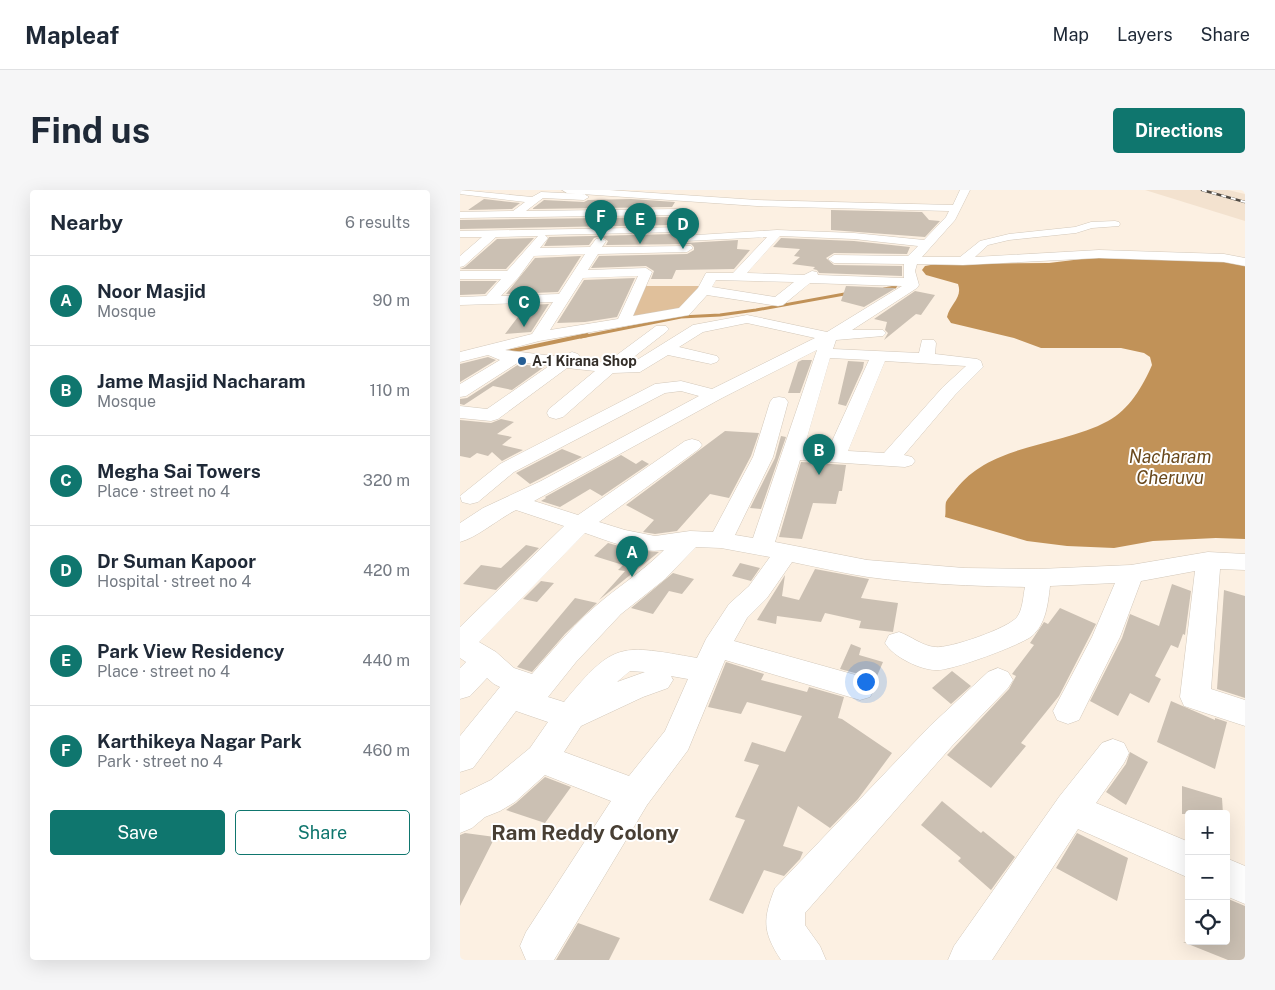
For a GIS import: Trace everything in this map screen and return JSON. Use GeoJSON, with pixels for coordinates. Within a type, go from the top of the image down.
{"type":"FeatureCollection","features":[{"type":"Feature","properties":{"kind":"street"},"geometry":{"type":"LineString","coordinates":[[567,190],[804,204],[956,208]]}},
{"type":"Feature","properties":{"kind":"street"},"geometry":{"type":"LineString","coordinates":[[731,200],[736,196],[749,195],[756,190]]}},
{"type":"Feature","properties":{"kind":"street"},"geometry":{"type":"LineString","coordinates":[[460,534],[491,514],[888,303],[912,286],[909,271],[911,261],[951,218],[965,190]]}},
{"type":"Feature","properties":{"kind":"street"},"geometry":{"type":"LineString","coordinates":[[460,191],[472,195],[491,195],[533,200]]}},
{"type":"Feature","properties":{"kind":"street"},"geometry":{"type":"LineString","coordinates":[[516,214],[533,200],[546,194],[625,199],[618,213]]}},
{"type":"Feature","properties":{"kind":"street"},"geometry":{"type":"LineString","coordinates":[[804,204],[815,197],[870,198],[876,200],[873,207]]}},
{"type":"Feature","properties":{"kind":"street"},"geometry":{"type":"LineString","coordinates":[[681,198],[681,211],[688,253],[701,254]]}},
{"type":"Feature","properties":{"kind":"street"},"geometry":{"type":"LineString","coordinates":[[848,206],[846,221],[854,236]]}},
{"type":"Feature","properties":{"kind":"street"},"geometry":{"type":"LineString","coordinates":[[870,237],[898,207]]}},
{"type":"Feature","properties":{"kind":"street"},"geometry":{"type":"LineString","coordinates":[[924,208],[919,219],[938,208]]}},
{"type":"Feature","properties":{"kind":"street"},"geometry":{"type":"LineString","coordinates":[[460,215],[681,211]]}},
{"type":"Feature","properties":{"kind":"street"},"geometry":{"type":"LineString","coordinates":[[724,212],[801,221]]}},
{"type":"Feature","properties":{"kind":"street"},"geometry":{"type":"LineString","coordinates":[[740,224],[763,223]]}},
{"type":"Feature","properties":{"kind":"street"},"geometry":{"type":"LineString","coordinates":[[963,261],[984,243],[1009,237],[1076,230],[1091,225],[1115,224]]}},
{"type":"Feature","properties":{"kind":"street"},"geometry":{"type":"LineString","coordinates":[[460,234],[609,231],[776,233],[889,239],[906,235],[927,244]]}},
{"type":"Feature","properties":{"kind":"street"},"geometry":{"type":"LineString","coordinates":[[538,337],[593,251],[609,231]]}},
{"type":"Feature","properties":{"kind":"street"},"geometry":{"type":"LineString","coordinates":[[489,301],[513,275],[547,232]]}},
{"type":"Feature","properties":{"kind":"street"},"geometry":{"type":"LineString","coordinates":[[460,263],[493,233]]}},
{"type":"Feature","properties":{"kind":"street"},"geometry":{"type":"LineString","coordinates":[[532,252],[593,251],[684,233]]}},
{"type":"Feature","properties":{"kind":"street"},"geometry":{"type":"LineString","coordinates":[[736,277],[776,233]]}},
{"type":"Feature","properties":{"kind":"street"},"geometry":{"type":"LineString","coordinates":[[1045,234],[1079,241]]}},
{"type":"Feature","properties":{"kind":"street"},"geometry":{"type":"LineString","coordinates":[[1097,242],[1114,243]]}},
{"type":"Feature","properties":{"kind":"street"},"geometry":{"type":"LineString","coordinates":[[704,290],[779,302],[806,279],[823,269],[842,252],[823,251]]}},
{"type":"Feature","properties":{"kind":"street"},"geometry":{"type":"LineString","coordinates":[[834,259],[963,261],[1099,254],[1224,258],[1245,262]]}},
{"type":"Feature","properties":{"kind":"street"},"geometry":{"type":"LineString","coordinates":[[789,266],[823,269]]}},
{"type":"Feature","properties":{"kind":"street"},"geometry":{"type":"LineString","coordinates":[[579,274],[646,272],[624,323]]}},
{"type":"Feature","properties":{"kind":"street"},"geometry":{"type":"LineString","coordinates":[[460,276],[513,275]]}},
{"type":"Feature","properties":{"kind":"street"},"geometry":{"type":"LineString","coordinates":[[460,392],[501,354],[538,337],[684,312],[704,290],[711,276],[911,282]]}},
{"type":"Feature","properties":{"kind":"street"},"geometry":{"type":"LineString","coordinates":[[690,306],[722,308],[746,297]]}},
{"type":"Feature","properties":{"kind":"street"},"geometry":{"type":"LineString","coordinates":[[460,302],[563,298]]}},
{"type":"Feature","properties":{"kind":"street"},"geometry":{"type":"LineString","coordinates":[[460,357],[501,354],[609,368],[634,368],[642,365],[696,329],[703,326],[747,319],[829,336],[878,333]]}},
{"type":"Feature","properties":{"kind":"street"},"geometry":{"type":"LineString","coordinates":[[556,413],[609,368],[660,329]]}},
{"type":"Feature","properties":{"kind":"street"},"geometry":{"type":"LineString","coordinates":[[696,329],[732,337]]}},
{"type":"Feature","properties":{"kind":"street"},"geometry":{"type":"LineString","coordinates":[[540,946],[635,794],[677,740],[711,659],[738,611],[758,592],[774,550],[792,453],[829,336]]}},
{"type":"Feature","properties":{"kind":"street"},"geometry":{"type":"LineString","coordinates":[[460,412],[491,415],[588,345]]}},
{"type":"Feature","properties":{"kind":"street"},"geometry":{"type":"LineString","coordinates":[[889,460],[949,391],[975,367],[985,347]]}},
{"type":"Feature","properties":{"kind":"street"},"geometry":{"type":"LineString","coordinates":[[664,349],[711,359]]}},
{"type":"Feature","properties":{"kind":"street"},"geometry":{"type":"LineString","coordinates":[[823,353],[879,356],[927,351],[975,364]]}},
{"type":"Feature","properties":{"kind":"street"},"geometry":{"type":"LineString","coordinates":[[836,455],[879,356]]}},
{"type":"Feature","properties":{"kind":"street"},"geometry":{"type":"LineString","coordinates":[[491,514],[465,495],[507,468],[661,388],[681,386],[715,395]]}},
{"type":"Feature","properties":{"kind":"street"},"geometry":{"type":"LineString","coordinates":[[721,540],[763,457],[779,402]]}},
{"type":"Feature","properties":{"kind":"street"},"geometry":{"type":"LineString","coordinates":[[570,717],[524,692],[486,660],[460,644],[580,524],[692,445]]}},
{"type":"Feature","properties":{"kind":"street"},"geometry":{"type":"LineString","coordinates":[[792,453],[910,461]]}},
{"type":"Feature","properties":{"kind":"street"},"geometry":{"type":"LineString","coordinates":[[516,502],[621,537],[655,544],[690,539],[721,540],[911,573],[964,577],[1039,578],[1131,574],[1208,560],[1245,562]]}},
{"type":"Feature","properties":{"kind":"street"},"geometry":{"type":"LineString","coordinates":[[462,758],[524,692],[566,654],[612,607],[656,573],[690,539]]}},
{"type":"Feature","properties":{"kind":"street"},"geometry":{"type":"LineString","coordinates":[[1208,560],[1195,697],[1245,713]]}},
{"type":"Feature","properties":{"kind":"street"},"geometry":{"type":"LineString","coordinates":[[1068,712],[1106,637],[1131,574]]}},
{"type":"Feature","properties":{"kind":"street"},"geometry":{"type":"LineString","coordinates":[[900,644],[913,653],[940,659],[986,644],[1022,628],[1033,613],[1039,578]]}},
{"type":"Feature","properties":{"kind":"street"},"geometry":{"type":"LineString","coordinates":[[460,816],[474,805],[488,800],[502,791],[541,758],[570,717],[611,669],[624,660],[711,659],[860,688]]}},
{"type":"Feature","properties":{"kind":"street"},"geometry":{"type":"LineString","coordinates":[[460,687],[486,660]]}},
{"type":"Feature","properties":{"kind":"street"},"geometry":{"type":"LineString","coordinates":[[570,717],[633,688],[658,680]]}},
{"type":"Feature","properties":{"kind":"street"},"geometry":{"type":"LineString","coordinates":[[806,960],[791,942],[784,924],[785,909],[789,902],[942,736],[998,680]]}},
{"type":"Feature","properties":{"kind":"street"},"geometry":{"type":"LineString","coordinates":[[968,960],[1071,809],[1113,753]]}},
{"type":"Feature","properties":{"kind":"street"},"geometry":{"type":"LineString","coordinates":[[541,758],[635,794]]}},
{"type":"Feature","properties":{"kind":"street"},"geometry":{"type":"LineString","coordinates":[[1071,809],[1185,858]]}},
{"type":"Feature","properties":{"kind":"street"},"geometry":{"type":"LineString","coordinates":[[1230,879],[1245,885]]}},
{"type":"Feature","properties":{"kind":"shaded area"},"geometry":{"type":"Polygon","coordinates":[[[1145,190],[1228,190],[1245,194],[1245,221],[1145,190]]]}},
{"type":"Feature","properties":{"kind":"shaded area"},"geometry":{"type":"Polygon","coordinates":[[[641,286],[700,286],[683,311],[627,320],[641,286]]]}},
{"type":"Feature","properties":{"kind":"water","name":"Nacharam Cheruvu"},"geometry":{"type":"Polygon","coordinates":[[[1098,257],[1210,259],[1245,264],[1245,539],[1216,538],[1153,541],[1114,548],[1067,546],[1027,541],[945,517],[946,502],[949,497],[971,474],[988,463],[1007,454],[1089,430],[1116,416],[1134,397],[1152,365],[1150,357],[1144,353],[1121,348],[1041,348],[1014,338],[951,323],[947,317],[958,297],[958,284],[926,275],[922,270],[925,266],[936,264],[1049,263],[1098,257]]]}},
{"type":"Feature","properties":{"kind":"building"},"geometry":{"type":"Polygon","coordinates":[[[484,199],[520,203],[512,209],[468,210],[484,199]]]}},
{"type":"Feature","properties":{"kind":"building"},"geometry":{"type":"Polygon","coordinates":[[[631,199],[675,202],[672,207],[532,209],[544,200],[584,202],[588,200],[631,199]]]}},
{"type":"Feature","properties":{"kind":"building"},"geometry":{"type":"Polygon","coordinates":[[[831,210],[922,212],[929,220],[940,221],[925,237],[831,230],[831,210]]]}},
{"type":"Feature","properties":{"kind":"building"},"geometry":{"type":"Polygon","coordinates":[[[672,217],[671,221],[673,221],[674,225],[460,229],[460,220],[672,217]]]}},
{"type":"Feature","properties":{"kind":"building"},"geometry":{"type":"Polygon","coordinates":[[[675,234],[680,241],[685,243],[738,240],[737,249],[750,250],[734,269],[676,270],[672,279],[651,279],[654,271],[646,266],[591,268],[599,256],[687,254],[694,250],[694,247],[691,244],[606,245],[608,241],[600,236],[594,238],[589,245],[544,246],[549,237],[675,234]]]}},
{"type":"Feature","properties":{"kind":"building"},"geometry":{"type":"Polygon","coordinates":[[[534,238],[506,269],[460,269],[465,267],[497,239],[534,238]]]}},
{"type":"Feature","properties":{"kind":"building"},"geometry":{"type":"Polygon","coordinates":[[[781,238],[854,241],[910,247],[907,254],[834,253],[826,258],[834,265],[902,266],[902,276],[819,273],[813,269],[815,267],[792,264],[800,257],[794,256],[800,249],[773,247],[781,238]]]}},
{"type":"Feature","properties":{"kind":"building"},"geometry":{"type":"Polygon","coordinates":[[[581,256],[558,292],[506,294],[535,258],[581,256]]]}},
{"type":"Feature","properties":{"kind":"building"},"geometry":{"type":"Polygon","coordinates":[[[635,278],[617,317],[585,322],[557,323],[584,280],[635,278]]]}},
{"type":"Feature","properties":{"kind":"building"},"geometry":{"type":"Polygon","coordinates":[[[460,281],[497,281],[485,294],[460,295],[460,281]]]}},
{"type":"Feature","properties":{"kind":"building"},"geometry":{"type":"Polygon","coordinates":[[[846,286],[896,288],[864,307],[841,301],[846,286]]]}},
{"type":"Feature","properties":{"kind":"building"},"geometry":{"type":"Polygon","coordinates":[[[915,291],[935,295],[921,315],[916,314],[884,340],[888,333],[885,330],[887,322],[874,319],[915,291]]]}},
{"type":"Feature","properties":{"kind":"building"},"geometry":{"type":"Polygon","coordinates":[[[549,304],[531,332],[505,334],[527,305],[549,304]]]}},
{"type":"Feature","properties":{"kind":"building"},"geometry":{"type":"Polygon","coordinates":[[[488,357],[496,360],[460,382],[460,364],[488,357]]]}},
{"type":"Feature","properties":{"kind":"building"},"geometry":{"type":"Polygon","coordinates":[[[812,360],[800,393],[788,393],[798,362],[812,360]]]}},
{"type":"Feature","properties":{"kind":"building"},"geometry":{"type":"Polygon","coordinates":[[[848,361],[864,362],[846,406],[838,404],[848,361]]]}},
{"type":"Feature","properties":{"kind":"building"},"geometry":{"type":"Polygon","coordinates":[[[519,364],[544,367],[512,390],[493,386],[464,405],[460,404],[460,399],[467,398],[519,364]]]}},
{"type":"Feature","properties":{"kind":"building"},"geometry":{"type":"Polygon","coordinates":[[[501,419],[514,422],[497,434],[512,437],[502,445],[523,450],[502,461],[492,452],[488,456],[477,453],[470,458],[460,456],[460,420],[491,423],[501,419]]]}},
{"type":"Feature","properties":{"kind":"building"},"geometry":{"type":"Polygon","coordinates":[[[725,431],[759,433],[751,456],[729,498],[710,494],[677,531],[655,534],[643,532],[654,520],[626,505],[725,431]]]}},
{"type":"Feature","properties":{"kind":"building"},"geometry":{"type":"Polygon","coordinates":[[[781,436],[786,437],[761,509],[750,508],[775,458],[781,436]]]}},
{"type":"Feature","properties":{"kind":"building"},"geometry":{"type":"Polygon","coordinates":[[[809,437],[828,437],[827,448],[806,446],[809,437]]]}},
{"type":"Feature","properties":{"kind":"building"},"geometry":{"type":"Polygon","coordinates":[[[562,449],[582,457],[530,484],[516,473],[562,449]]]}},
{"type":"Feature","properties":{"kind":"building"},"geometry":{"type":"Polygon","coordinates":[[[621,455],[636,464],[642,460],[649,464],[602,496],[590,489],[560,507],[541,501],[545,497],[621,455]]]}},
{"type":"Feature","properties":{"kind":"building"},"geometry":{"type":"Polygon","coordinates":[[[801,462],[846,465],[842,491],[839,491],[836,504],[813,503],[802,539],[779,537],[801,462]]]}},
{"type":"Feature","properties":{"kind":"building"},"geometry":{"type":"Polygon","coordinates":[[[608,543],[634,550],[659,552],[599,600],[625,571],[618,570],[623,565],[594,556],[608,543]]]}},
{"type":"Feature","properties":{"kind":"building"},"geometry":{"type":"Polygon","coordinates":[[[526,545],[539,548],[496,590],[463,584],[481,565],[501,568],[526,545]]]}},
{"type":"Feature","properties":{"kind":"building"},"geometry":{"type":"Polygon","coordinates":[[[740,563],[760,568],[751,581],[732,576],[740,563]]]}},
{"type":"Feature","properties":{"kind":"building"},"geometry":{"type":"Polygon","coordinates":[[[815,569],[869,579],[861,598],[898,603],[893,632],[859,628],[861,621],[825,613],[821,622],[777,616],[776,624],[757,620],[785,575],[782,596],[799,600],[815,569]]]}},
{"type":"Feature","properties":{"kind":"building"},"geometry":{"type":"Polygon","coordinates":[[[673,573],[694,579],[682,594],[669,591],[653,614],[631,608],[673,573]]]}},
{"type":"Feature","properties":{"kind":"building"},"geometry":{"type":"Polygon","coordinates":[[[541,581],[554,583],[537,602],[523,599],[541,581]]]}},
{"type":"Feature","properties":{"kind":"building"},"geometry":{"type":"Polygon","coordinates":[[[1172,584],[1191,591],[1185,635],[1183,634],[1178,648],[1171,645],[1155,676],[1161,679],[1149,703],[1130,693],[1118,716],[1090,701],[1122,638],[1130,614],[1159,626],[1172,584]]]}},
{"type":"Feature","properties":{"kind":"building"},"geometry":{"type":"Polygon","coordinates":[[[1224,590],[1245,596],[1245,698],[1217,689],[1224,590]]]}},
{"type":"Feature","properties":{"kind":"building"},"geometry":{"type":"Polygon","coordinates":[[[575,598],[597,603],[565,634],[532,672],[517,667],[575,598]]]}},
{"type":"Feature","properties":{"kind":"building"},"geometry":{"type":"Polygon","coordinates":[[[1060,608],[1096,624],[1059,696],[1021,743],[1026,746],[991,788],[947,755],[1009,689],[1016,676],[1012,674],[1034,645],[1030,643],[1044,622],[1048,624],[1060,608]]]}},
{"type":"Feature","properties":{"kind":"building"},"geometry":{"type":"Polygon","coordinates":[[[851,644],[861,648],[859,655],[883,662],[874,683],[870,677],[840,669],[851,644]]]}},
{"type":"Feature","properties":{"kind":"building"},"geometry":{"type":"Polygon","coordinates":[[[726,662],[764,674],[761,680],[807,692],[809,687],[844,697],[838,718],[892,753],[858,799],[830,828],[798,806],[783,846],[803,852],[800,859],[784,876],[764,870],[743,914],[709,900],[745,820],[735,817],[759,765],[744,761],[752,742],[785,752],[802,716],[747,702],[741,714],[708,707],[726,662]]]}},
{"type":"Feature","properties":{"kind":"building"},"geometry":{"type":"Polygon","coordinates":[[[952,671],[971,686],[951,704],[932,688],[952,671]]]}},
{"type":"Feature","properties":{"kind":"building"},"geometry":{"type":"Polygon","coordinates":[[[1171,701],[1215,720],[1215,718],[1227,722],[1215,769],[1157,742],[1171,701]]]}},
{"type":"Feature","properties":{"kind":"building"},"geometry":{"type":"Polygon","coordinates":[[[1130,752],[1148,762],[1126,805],[1106,792],[1126,764],[1130,752]]]}},
{"type":"Feature","properties":{"kind":"building"},"geometry":{"type":"Polygon","coordinates":[[[545,777],[571,787],[545,823],[506,810],[516,803],[545,777]]]}},
{"type":"Feature","properties":{"kind":"building"},"geometry":{"type":"Polygon","coordinates":[[[1182,786],[1222,798],[1223,810],[1185,810],[1185,814],[1182,814],[1182,786]]]}},
{"type":"Feature","properties":{"kind":"building"},"geometry":{"type":"Polygon","coordinates":[[[942,801],[981,833],[983,831],[1015,857],[991,890],[958,861],[961,858],[921,825],[942,801]]]}},
{"type":"Feature","properties":{"kind":"building"},"geometry":{"type":"Polygon","coordinates":[[[465,833],[495,837],[460,906],[460,835],[465,833]]]}},
{"type":"Feature","properties":{"kind":"building"},"geometry":{"type":"Polygon","coordinates":[[[1077,833],[1128,858],[1117,901],[1056,868],[1077,833]]]}},
{"type":"Feature","properties":{"kind":"building"},"geometry":{"type":"Polygon","coordinates":[[[1230,900],[1245,906],[1245,960],[1228,960],[1190,945],[1230,945],[1230,900]]]}},
{"type":"Feature","properties":{"kind":"building"},"geometry":{"type":"Polygon","coordinates":[[[578,923],[620,938],[609,960],[556,960],[578,923]]]}},
{"type":"Feature","properties":{"kind":"waterway"},"geometry":{"type":"LineString","coordinates":[[884,289],[895,287],[897,284]]}},
{"type":"Feature","properties":{"kind":"waterway"},"geometry":{"type":"LineString","coordinates":[[581,337],[681,317],[720,315],[756,310],[850,293]]}},
{"type":"Feature","properties":{"kind":"waterway"},"geometry":{"type":"LineString","coordinates":[[507,352],[587,335]]}},
{"type":"Feature","properties":{"kind":"railway"},"geometry":{"type":"LineString","coordinates":[[1202,190],[1245,202]]}},
{"type":"Feature","properties":{"kind":"place","name":"Karthikeya Nagar Park"},"geometry":{"type":"Point","coordinates":[601,241]}},
{"type":"Feature","properties":{"kind":"place","name":"Park View Residency"},"geometry":{"type":"Point","coordinates":[640,244]}},
{"type":"Feature","properties":{"kind":"place","name":"Dr Suman Kapoor"},"geometry":{"type":"Point","coordinates":[683,249]}},
{"type":"Feature","properties":{"kind":"place","name":"Megha Sai Towers"},"geometry":{"type":"Point","coordinates":[524,327]}},
{"type":"Feature","properties":{"kind":"place","name":"A-1 Kirana Shop"},"geometry":{"type":"Point","coordinates":[522,361]}},
{"type":"Feature","properties":{"kind":"place","name":"Jame Masjid Nacharam"},"geometry":{"type":"Point","coordinates":[819,475]}},
{"type":"Feature","properties":{"kind":"place","name":"Noor Masjid"},"geometry":{"type":"Point","coordinates":[632,577]}},
{"type":"Feature","properties":{"kind":"district","name":"Ram Reddy Colony"},"geometry":{"type":"Point","coordinates":[585,832]}}]}
